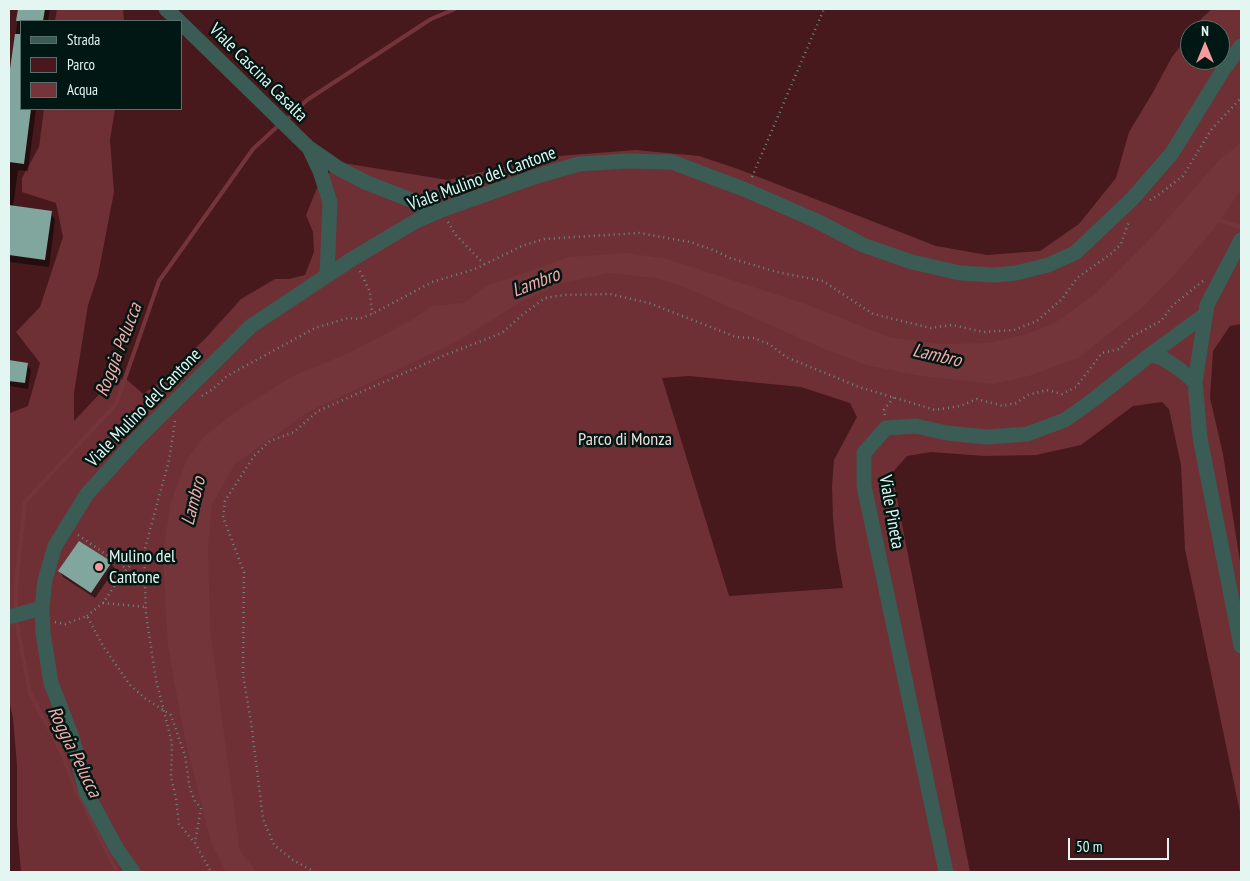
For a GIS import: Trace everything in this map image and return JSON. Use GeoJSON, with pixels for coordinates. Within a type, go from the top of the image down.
{"type":"FeatureCollection","features":[{"type":"Feature","properties":{"kind":"lane","name":"Viale Cascina Casalta"},"geometry":{"type":"LineString","coordinates":[[166,9],[178,20]]}},
{"type":"Feature","properties":{"kind":"lane","name":"Viale Cascina Casalta"},"geometry":{"type":"LineString","coordinates":[[182,24],[309,148],[338,168],[365,182],[439,210]]}},
{"type":"Feature","properties":{"kind":"lane","name":"Viale Mulino del Cantone"},"geometry":{"type":"LineString","coordinates":[[133,872],[117,849],[86,792],[72,737],[51,683],[43,633],[42,608],[45,580],[56,546],[88,494],[129,448],[251,326],[352,259],[416,221],[439,210],[534,177],[579,164],[626,161],[672,162],[746,190],[817,221],[863,245],[912,262],[960,273],[994,275],[1016,273],[1048,265],[1075,253],[1133,198],[1172,153],[1223,70],[1241,46]]}},
{"type":"Feature","properties":{"kind":"lane","name":"Viale Cascina Casalta"},"geometry":{"type":"LineString","coordinates":[[309,148],[320,171],[330,202],[327,275]]}},
{"type":"Feature","properties":{"kind":"lane"},"geometry":{"type":"LineString","coordinates":[[1241,240],[1207,305],[1196,382],[1200,438],[1241,646]]}},
{"type":"Feature","properties":{"kind":"lane"},"geometry":{"type":"LineString","coordinates":[[886,428],[916,426],[947,434],[987,437],[1027,434],[1065,420],[1206,314]]}},
{"type":"Feature","properties":{"kind":"lane"},"geometry":{"type":"LineString","coordinates":[[1151,354],[1164,359],[1196,382]]}},
{"type":"Feature","properties":{"kind":"lane","name":"Viale Pineta"},"geometry":{"type":"LineString","coordinates":[[886,428],[864,453],[864,486],[946,872]]}},
{"type":"Feature","properties":{"kind":"lane"},"geometry":{"type":"LineString","coordinates":[[9,617],[42,608]]}},
{"type":"Feature","properties":{"kind":"path"},"geometry":{"type":"LineString","coordinates":[[746,190],[824,9]]}},
{"type":"Feature","properties":{"kind":"path"},"geometry":{"type":"LineString","coordinates":[[1145,203],[1158,196],[1183,176],[1211,130],[1241,98]]}},
{"type":"Feature","properties":{"kind":"path"},"geometry":{"type":"LineString","coordinates":[[439,210],[455,234],[484,264]]}},
{"type":"Feature","properties":{"kind":"path"},"geometry":{"type":"LineString","coordinates":[[197,398],[213,389],[227,376],[315,328],[348,318],[359,319],[372,314],[432,282],[475,269],[522,246],[544,239],[638,233],[690,242],[767,270],[823,281],[873,314],[902,323],[931,328],[952,325],[984,332],[1014,330],[1037,322],[1062,299],[1077,278],[1112,253],[1121,244],[1128,223],[1134,215]]}},
{"type":"Feature","properties":{"kind":"path"},"geometry":{"type":"LineString","coordinates":[[352,259],[370,292],[372,314]]}},
{"type":"Feature","properties":{"kind":"path"},"geometry":{"type":"LineString","coordinates":[[315,872],[293,860],[274,845],[263,819],[251,722],[242,675],[244,572],[223,516],[225,501],[254,456],[270,441],[294,432],[318,411],[445,355],[502,333],[545,298],[564,295],[610,294],[649,303],[736,337],[754,338],[768,344],[786,357],[860,386],[935,410],[960,406],[977,399],[1003,406],[1016,403],[1028,395],[1047,390],[1062,394],[1076,387],[1102,353],[1120,349],[1131,337],[1161,321],[1173,305],[1208,277]]}},
{"type":"Feature","properties":{"kind":"path"},"geometry":{"type":"LineString","coordinates":[[886,428],[884,410],[894,397]]}},
{"type":"Feature","properties":{"kind":"path"},"geometry":{"type":"LineString","coordinates":[[176,419],[173,426],[169,460],[144,552],[146,607],[156,680],[172,743],[171,777],[179,824],[195,843],[211,872]]}},
{"type":"Feature","properties":{"kind":"path"},"geometry":{"type":"LineString","coordinates":[[67,527],[128,569]]}},
{"type":"Feature","properties":{"kind":"path"},"geometry":{"type":"LineString","coordinates":[[55,622],[65,624],[87,616],[103,603],[128,569],[144,552]]}},
{"type":"Feature","properties":{"kind":"path"},"geometry":{"type":"LineString","coordinates":[[103,603],[146,607]]}},
{"type":"Feature","properties":{"kind":"path"},"geometry":{"type":"LineString","coordinates":[[87,616],[103,646],[130,685],[146,699],[171,715],[184,756],[190,789],[195,801],[201,808],[195,843]]}},
{"type":"Feature","properties":{"kind":"green space","name":"Parco di Monza"},"geometry":{"type":"Polygon","coordinates":[[[9,9],[1241,9],[1241,872],[9,872],[9,9]]]}},
{"type":"Feature","properties":{"kind":"green space"},"geometry":{"type":"Polygon","coordinates":[[[57,9],[123,9],[124,20],[55,20],[57,9]]]}},
{"type":"Feature","properties":{"kind":"green space","name":"Parco di Monza"},"geometry":{"type":"Polygon","coordinates":[[[1212,9],[1241,9],[1241,324],[1230,326],[1213,351],[1210,398],[1223,454],[1241,568],[1241,817],[1185,549],[1181,465],[1169,409],[1162,402],[1133,406],[1081,445],[1036,455],[985,456],[931,452],[907,456],[892,473],[970,872],[21,872],[17,824],[17,765],[13,718],[9,700],[9,421],[10,413],[28,406],[40,363],[16,332],[40,307],[63,237],[56,203],[22,192],[22,178],[39,147],[44,110],[115,110],[110,140],[114,192],[98,275],[88,305],[74,393],[74,421],[109,384],[125,378],[143,394],[176,371],[191,352],[241,299],[275,279],[289,279],[305,275],[314,252],[313,232],[306,215],[317,188],[331,171],[343,163],[448,180],[545,157],[636,150],[699,156],[738,169],[936,246],[987,255],[1040,251],[1079,224],[1116,178],[1129,132],[1172,57],[1180,47],[1180,70],[1230,70],[1230,20],[1200,20],[1212,9]],[[689,376],[662,378],[729,596],[843,588],[833,518],[832,486],[834,460],[857,417],[850,403],[801,387],[689,376]]]}},
{"type":"Feature","properties":{"kind":"water","name":"Lambro"},"geometry":{"type":"Polygon","coordinates":[[[1241,143],[1241,190],[1212,231],[1178,271],[1144,306],[1078,358],[1029,376],[994,384],[921,376],[866,365],[827,350],[682,286],[654,278],[609,273],[559,284],[519,303],[456,342],[308,412],[235,464],[212,504],[208,545],[210,630],[240,851],[257,872],[227,872],[224,869],[211,842],[184,735],[168,646],[163,558],[170,504],[187,459],[204,437],[235,412],[293,376],[351,352],[410,321],[432,306],[463,303],[487,286],[569,257],[627,253],[667,259],[800,302],[889,337],[938,344],[988,343],[1024,335],[1053,324],[1095,294],[1150,239],[1220,159],[1241,143]]]}},
{"type":"Feature","properties":{"kind":"building"},"geometry":{"type":"Polygon","coordinates":[[[18,9],[45,9],[43,20],[16,21],[18,9]]]}},
{"type":"Feature","properties":{"kind":"building"},"geometry":{"type":"Polygon","coordinates":[[[15,34],[20,34],[20,110],[31,110],[24,164],[9,162],[9,76],[15,34]]]}},
{"type":"Feature","properties":{"kind":"building"},"geometry":{"type":"Polygon","coordinates":[[[9,205],[52,211],[45,260],[9,255],[9,205]]]}},
{"type":"Feature","properties":{"kind":"building"},"geometry":{"type":"Polygon","coordinates":[[[9,360],[28,363],[25,383],[9,381],[9,360]]]}},
{"type":"Feature","properties":{"kind":"building","name":"Mulino del Cantone"},"geometry":{"type":"Polygon","coordinates":[[[79,541],[112,562],[91,593],[58,571],[79,541]]]}},
{"type":"Feature","properties":{"kind":"waterway","name":"Roggia Pelucca"},"geometry":{"type":"LineString","coordinates":[[286,120],[307,100],[431,19],[455,9]]}},
{"type":"Feature","properties":{"kind":"waterway","name":"Roggia Pelucca"},"geometry":{"type":"LineString","coordinates":[[16,612],[16,584],[25,502],[116,404],[159,281],[253,149],[280,124]]}},
{"type":"Feature","properties":{"kind":"waterway"},"geometry":{"type":"LineString","coordinates":[[1215,219],[1241,227]]}},
{"type":"Feature","properties":{"kind":"waterway","name":"Roggia Pelucca"},"geometry":{"type":"LineString","coordinates":[[16,619],[30,693],[62,753],[78,794],[117,872]]}},
{"type":"Feature","properties":{"kind":"place","name":"Mulino del Cantone"},"geometry":{"type":"Point","coordinates":[99,567]}}]}
